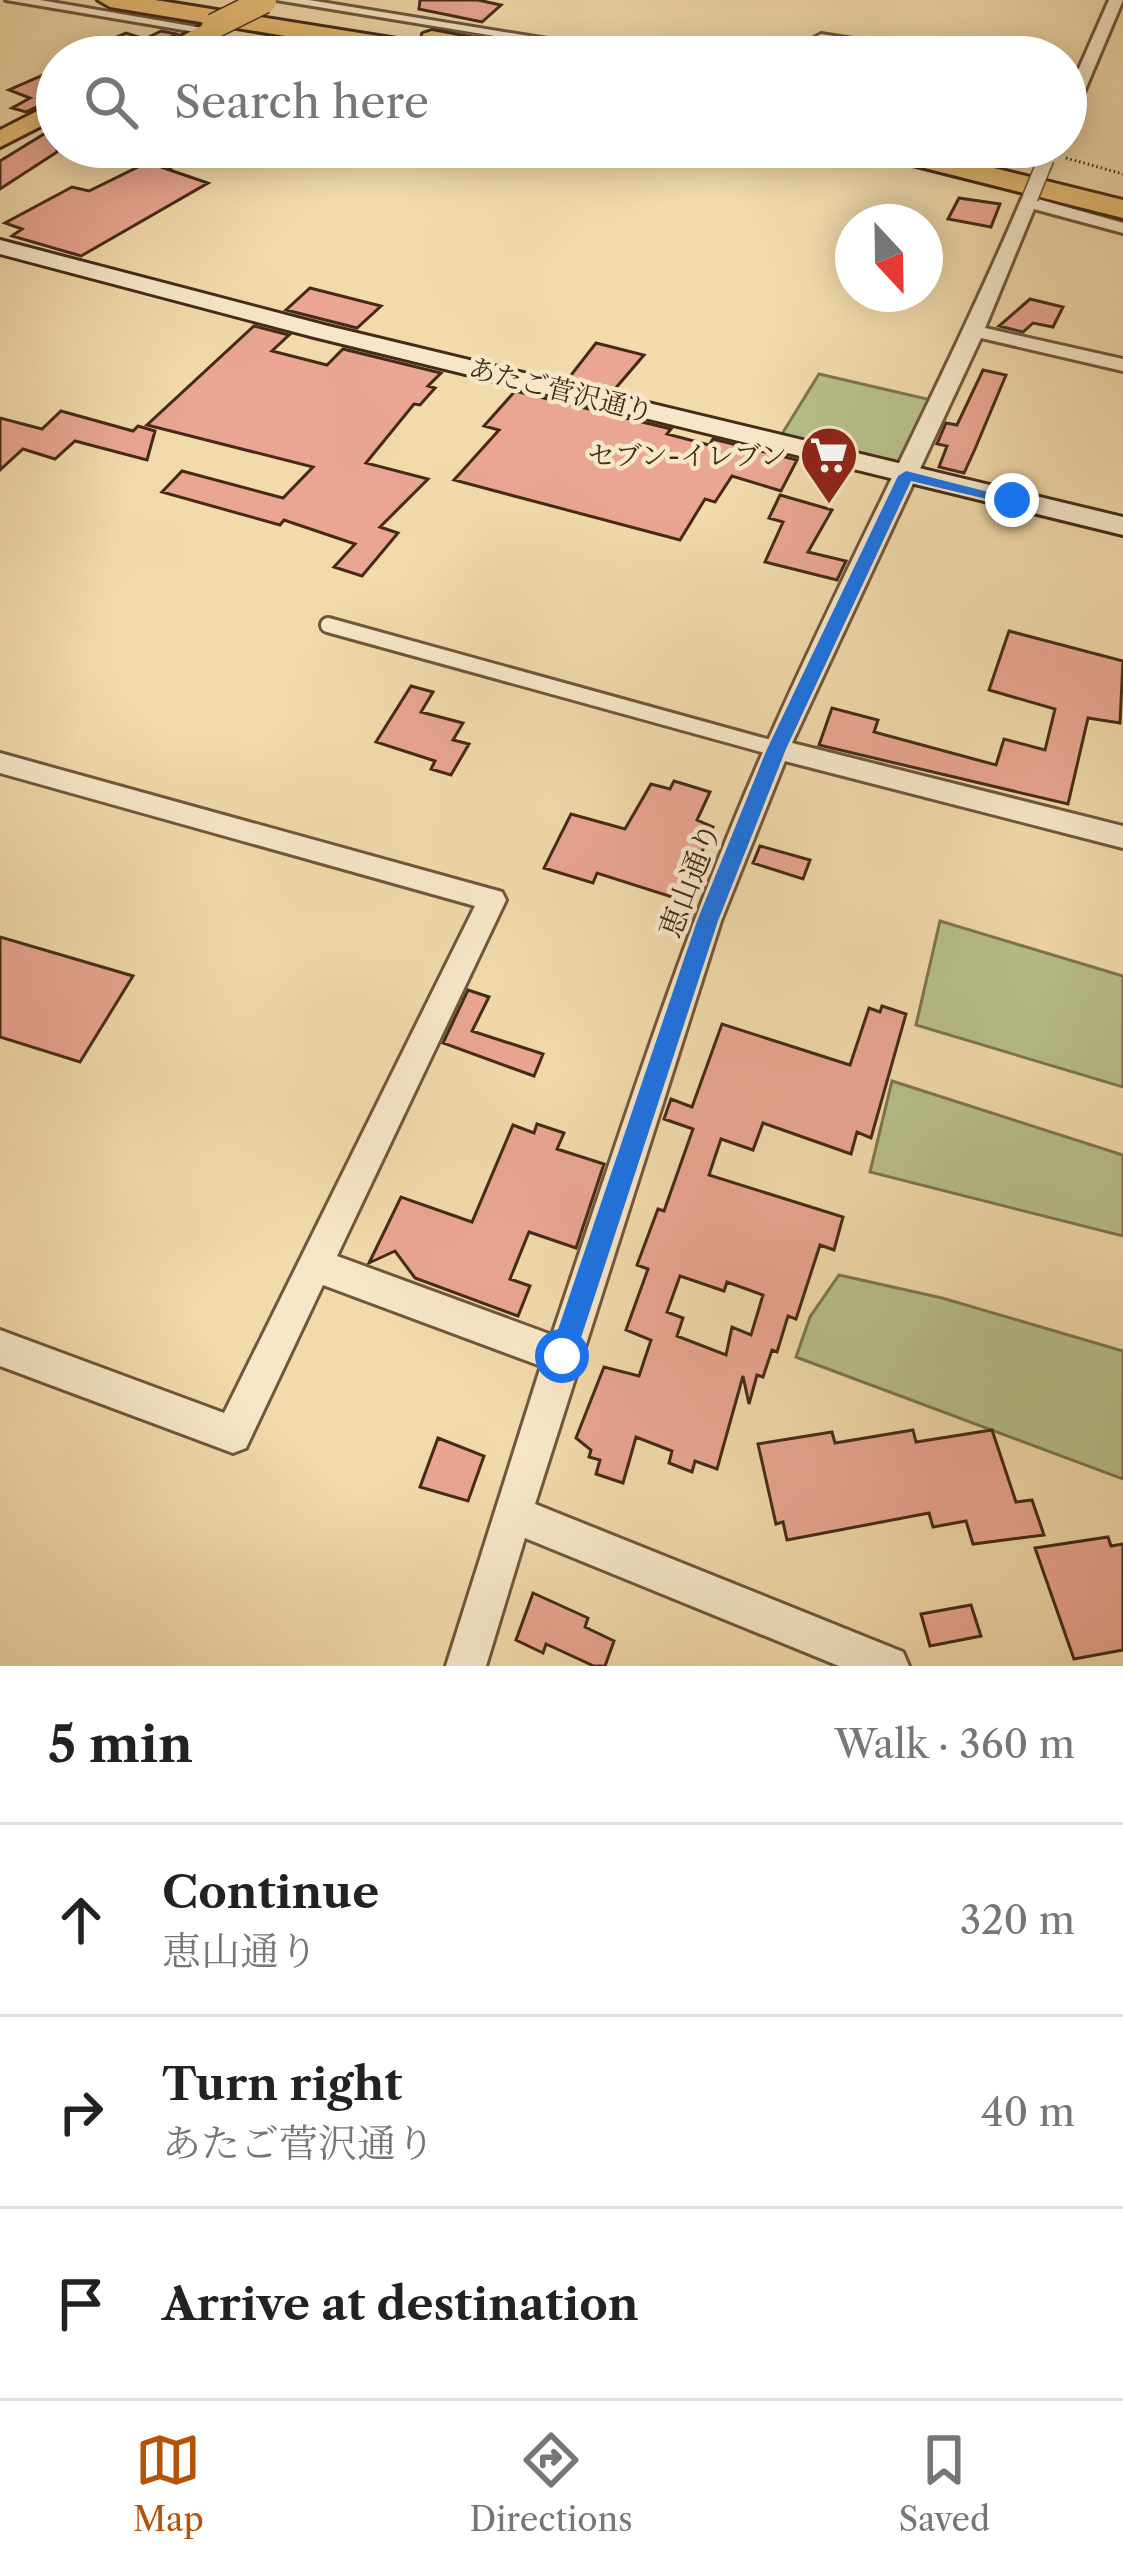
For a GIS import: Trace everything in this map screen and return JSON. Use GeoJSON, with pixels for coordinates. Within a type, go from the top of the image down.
{"type":"FeatureCollection","features":[{"type":"Feature","properties":{"kind":"highway"},"geometry":{"type":"LineString","coordinates":[[110,0],[330,36]]}},
{"type":"Feature","properties":{"kind":"highway"},"geometry":{"type":"LineString","coordinates":[[190,0],[403,36]]}},
{"type":"Feature","properties":{"kind":"highway"},"geometry":{"type":"LineString","coordinates":[[959,168],[1123,209]]}},
{"type":"Feature","properties":{"kind":"highway"},"geometry":{"type":"LineString","coordinates":[[1025,168],[1123,193]]}},
{"type":"Feature","properties":{"kind":"main road"},"geometry":{"type":"LineString","coordinates":[[195,36],[265,0]]}},
{"type":"Feature","properties":{"kind":"main road"},"geometry":{"type":"LineString","coordinates":[[0,140],[36,120]]}},
{"type":"Feature","properties":{"kind":"street"},"geometry":{"type":"LineString","coordinates":[[13,0],[210,28]]}},
{"type":"Feature","properties":{"kind":"street"},"geometry":{"type":"LineString","coordinates":[[284,0],[515,36]]}},
{"type":"Feature","properties":{"kind":"street"},"geometry":{"type":"LineString","coordinates":[[1087,53],[1116,0]]}},
{"type":"Feature","properties":{"kind":"street","name":"恵山通り"},"geometry":{"type":"LineString","coordinates":[[466,1666],[562,1356],[707,921],[777,749],[974,331],[1043,168]]}},
{"type":"Feature","properties":{"kind":"street"},"geometry":{"type":"LineString","coordinates":[[1030,200],[1123,228]]}},
{"type":"Feature","properties":{"kind":"street","name":"あたご菅沢通り"},"geometry":{"type":"LineString","coordinates":[[0,248],[906,476],[1123,526]]}},
{"type":"Feature","properties":{"kind":"street"},"geometry":{"type":"LineString","coordinates":[[974,331],[1123,364]]}},
{"type":"Feature","properties":{"kind":"street"},"geometry":{"type":"LineString","coordinates":[[777,749],[1123,837]]}},
{"type":"Feature","properties":{"kind":"street"},"geometry":{"type":"LineString","coordinates":[[0,763],[492,900],[232,1435],[0,1348]]}},
{"type":"Feature","properties":{"kind":"street"},"geometry":{"type":"LineString","coordinates":[[315,1264],[562,1356]]}},
{"type":"Feature","properties":{"kind":"street"},"geometry":{"type":"LineString","coordinates":[[515,1515],[889,1666]]}},
{"type":"Feature","properties":{"kind":"lane"},"geometry":{"type":"LineString","coordinates":[[328,626],[777,749]]}},
{"type":"Feature","properties":{"kind":"path"},"geometry":{"type":"LineString","coordinates":[[1087,164],[1123,174]]}},
{"type":"Feature","properties":{"kind":"green space"},"geometry":{"type":"Polygon","coordinates":[[[819,374],[940,402],[906,476],[777,442],[819,374]]]}},
{"type":"Feature","properties":{"kind":"green space"},"geometry":{"type":"Polygon","coordinates":[[[940,921],[1123,976],[1123,1087],[916,1025],[940,921]]]}},
{"type":"Feature","properties":{"kind":"green space"},"geometry":{"type":"Polygon","coordinates":[[[892,1081],[1123,1155],[1123,1236],[870,1172],[892,1081]]]}},
{"type":"Feature","properties":{"kind":"green space"},"geometry":{"type":"Polygon","coordinates":[[[839,1275],[942,1298],[1123,1351],[1123,1479],[796,1357],[810,1317],[839,1275]]]}},
{"type":"Feature","properties":{"kind":"building"},"geometry":{"type":"Polygon","coordinates":[[[420,0],[501,5],[482,22],[419,9],[420,0]]]}},
{"type":"Feature","properties":{"kind":"building"},"geometry":{"type":"Polygon","coordinates":[[[36,78],[36,107],[26,112],[12,108],[30,98],[9,90],[36,78]]]}},
{"type":"Feature","properties":{"kind":"building"},"geometry":{"type":"Polygon","coordinates":[[[36,139],[36,166],[0,189],[0,161],[36,139]]]}},
{"type":"Feature","properties":{"kind":"building"},"geometry":{"type":"Polygon","coordinates":[[[136,168],[164,168],[208,183],[81,256],[12,236],[22,229],[5,223],[72,187],[89,191],[136,168]]]}},
{"type":"Feature","properties":{"kind":"building"},"geometry":{"type":"Polygon","coordinates":[[[959,198],[1000,204],[991,227],[948,219],[959,198]]]}},
{"type":"Feature","properties":{"kind":"building"},"geometry":{"type":"Polygon","coordinates":[[[310,288],[381,306],[357,328],[286,310],[310,288]]]}},
{"type":"Feature","properties":{"kind":"building"},"geometry":{"type":"Polygon","coordinates":[[[1030,299],[1063,307],[1053,327],[1033,323],[1023,332],[999,326],[1030,299]]]}},
{"type":"Feature","properties":{"kind":"building"},"geometry":{"type":"Polygon","coordinates":[[[254,326],[289,335],[272,351],[327,365],[343,349],[441,373],[428,386],[435,388],[420,405],[414,404],[366,463],[428,479],[380,527],[398,533],[362,576],[334,567],[355,544],[284,520],[280,525],[162,492],[182,471],[283,498],[313,467],[147,425],[254,326]]]}},
{"type":"Feature","properties":{"kind":"building"},"geometry":{"type":"Polygon","coordinates":[[[596,343],[644,355],[614,390],[568,379],[596,343]]]}},
{"type":"Feature","properties":{"kind":"building"},"geometry":{"type":"Polygon","coordinates":[[[983,370],[1006,375],[975,449],[964,473],[939,467],[947,446],[937,444],[946,423],[957,425],[983,370]]]}},
{"type":"Feature","properties":{"kind":"building"},"geometry":{"type":"Polygon","coordinates":[[[515,391],[671,429],[667,434],[709,445],[713,439],[797,460],[781,491],[732,476],[715,502],[705,499],[680,540],[454,480],[499,430],[484,426],[515,391]]]}},
{"type":"Feature","properties":{"kind":"building"},"geometry":{"type":"Polygon","coordinates":[[[61,411],[133,431],[138,426],[155,431],[147,460],[75,441],[55,459],[23,449],[0,470],[0,418],[42,429],[61,411]]]}},
{"type":"Feature","properties":{"kind":"building"},"geometry":{"type":"Polygon","coordinates":[[[780,495],[832,510],[808,552],[846,561],[837,580],[765,562],[783,522],[769,518],[780,495]]]}},
{"type":"Feature","properties":{"kind":"building"},"geometry":{"type":"Polygon","coordinates":[[[1009,631],[1123,661],[1120,723],[1088,718],[1068,804],[819,745],[832,708],[878,720],[874,732],[996,765],[1004,739],[1045,750],[1055,709],[989,690],[1009,631]]]}},
{"type":"Feature","properties":{"kind":"building"},"geometry":{"type":"Polygon","coordinates":[[[411,686],[433,692],[421,712],[463,723],[453,740],[469,744],[451,775],[431,769],[435,761],[376,742],[411,686]]]}},
{"type":"Feature","properties":{"kind":"building"},"geometry":{"type":"Polygon","coordinates":[[[674,781],[710,792],[697,820],[713,827],[701,854],[711,857],[694,895],[679,890],[675,898],[597,873],[593,883],[544,868],[571,814],[625,829],[651,784],[670,789],[674,781]]]}},
{"type":"Feature","properties":{"kind":"building"},"geometry":{"type":"Polygon","coordinates":[[[760,846],[810,860],[803,879],[753,863],[760,846]]]}},
{"type":"Feature","properties":{"kind":"building"},"geometry":{"type":"Polygon","coordinates":[[[0,937],[133,976],[80,1062],[0,1037],[0,937]]]}},
{"type":"Feature","properties":{"kind":"building"},"geometry":{"type":"Polygon","coordinates":[[[468,990],[489,997],[472,1031],[543,1054],[534,1076],[443,1043],[468,990]]]}},
{"type":"Feature","properties":{"kind":"building"},"geometry":{"type":"Polygon","coordinates":[[[882,1006],[906,1014],[871,1138],[857,1132],[851,1154],[763,1123],[753,1150],[721,1139],[709,1175],[843,1217],[834,1250],[820,1245],[796,1319],[788,1316],[777,1352],[772,1350],[763,1377],[757,1375],[749,1404],[743,1376],[717,1469],[695,1461],[692,1472],[669,1463],[672,1451],[636,1437],[623,1483],[596,1474],[600,1460],[589,1457],[591,1450],[576,1438],[604,1367],[639,1376],[651,1340],[626,1330],[648,1269],[637,1265],[658,1209],[664,1211],[693,1129],[664,1119],[671,1099],[692,1107],[722,1024],[850,1065],[869,1008],[880,1012],[882,1006]],[[680,1276],[667,1312],[683,1318],[677,1336],[726,1355],[732,1327],[751,1335],[763,1295],[727,1282],[724,1291],[680,1276]]]}},
{"type":"Feature","properties":{"kind":"building"},"geometry":{"type":"Polygon","coordinates":[[[537,1124],[564,1133],[557,1149],[604,1164],[576,1248],[529,1232],[510,1279],[530,1286],[518,1316],[415,1278],[395,1251],[369,1263],[401,1197],[472,1222],[513,1125],[534,1133],[537,1124]]]}},
{"type":"Feature","properties":{"kind":"building"},"geometry":{"type":"Polygon","coordinates":[[[913,1430],[916,1442],[992,1430],[1016,1502],[1032,1500],[1044,1535],[973,1544],[966,1521],[933,1527],[929,1513],[787,1540],[783,1522],[776,1524],[758,1444],[832,1432],[835,1443],[913,1430]]]}},
{"type":"Feature","properties":{"kind":"building"},"geometry":{"type":"Polygon","coordinates":[[[438,1438],[484,1456],[468,1501],[420,1487],[438,1438]]]}},
{"type":"Feature","properties":{"kind":"building"},"geometry":{"type":"Polygon","coordinates":[[[1108,1537],[1111,1546],[1123,1544],[1123,1650],[1074,1659],[1035,1548],[1108,1537]]]}},
{"type":"Feature","properties":{"kind":"building"},"geometry":{"type":"Polygon","coordinates":[[[533,1593],[588,1618],[585,1627],[614,1641],[605,1666],[594,1666],[546,1644],[543,1653],[516,1640],[533,1593]]]}},
{"type":"Feature","properties":{"kind":"building"},"geometry":{"type":"Polygon","coordinates":[[[971,1605],[981,1636],[930,1646],[921,1614],[971,1605]]]}},
{"type":"Feature","properties":{"kind":"place","name":"セブン-イレブン"},"geometry":{"type":"Point","coordinates":[829,506]}},
{"type":"Feature","properties":{"kind":"route"},"geometry":{"type":"LineString","coordinates":[[562,1356],[707,921],[777,749],[906,476],[1012,500]]}}]}
